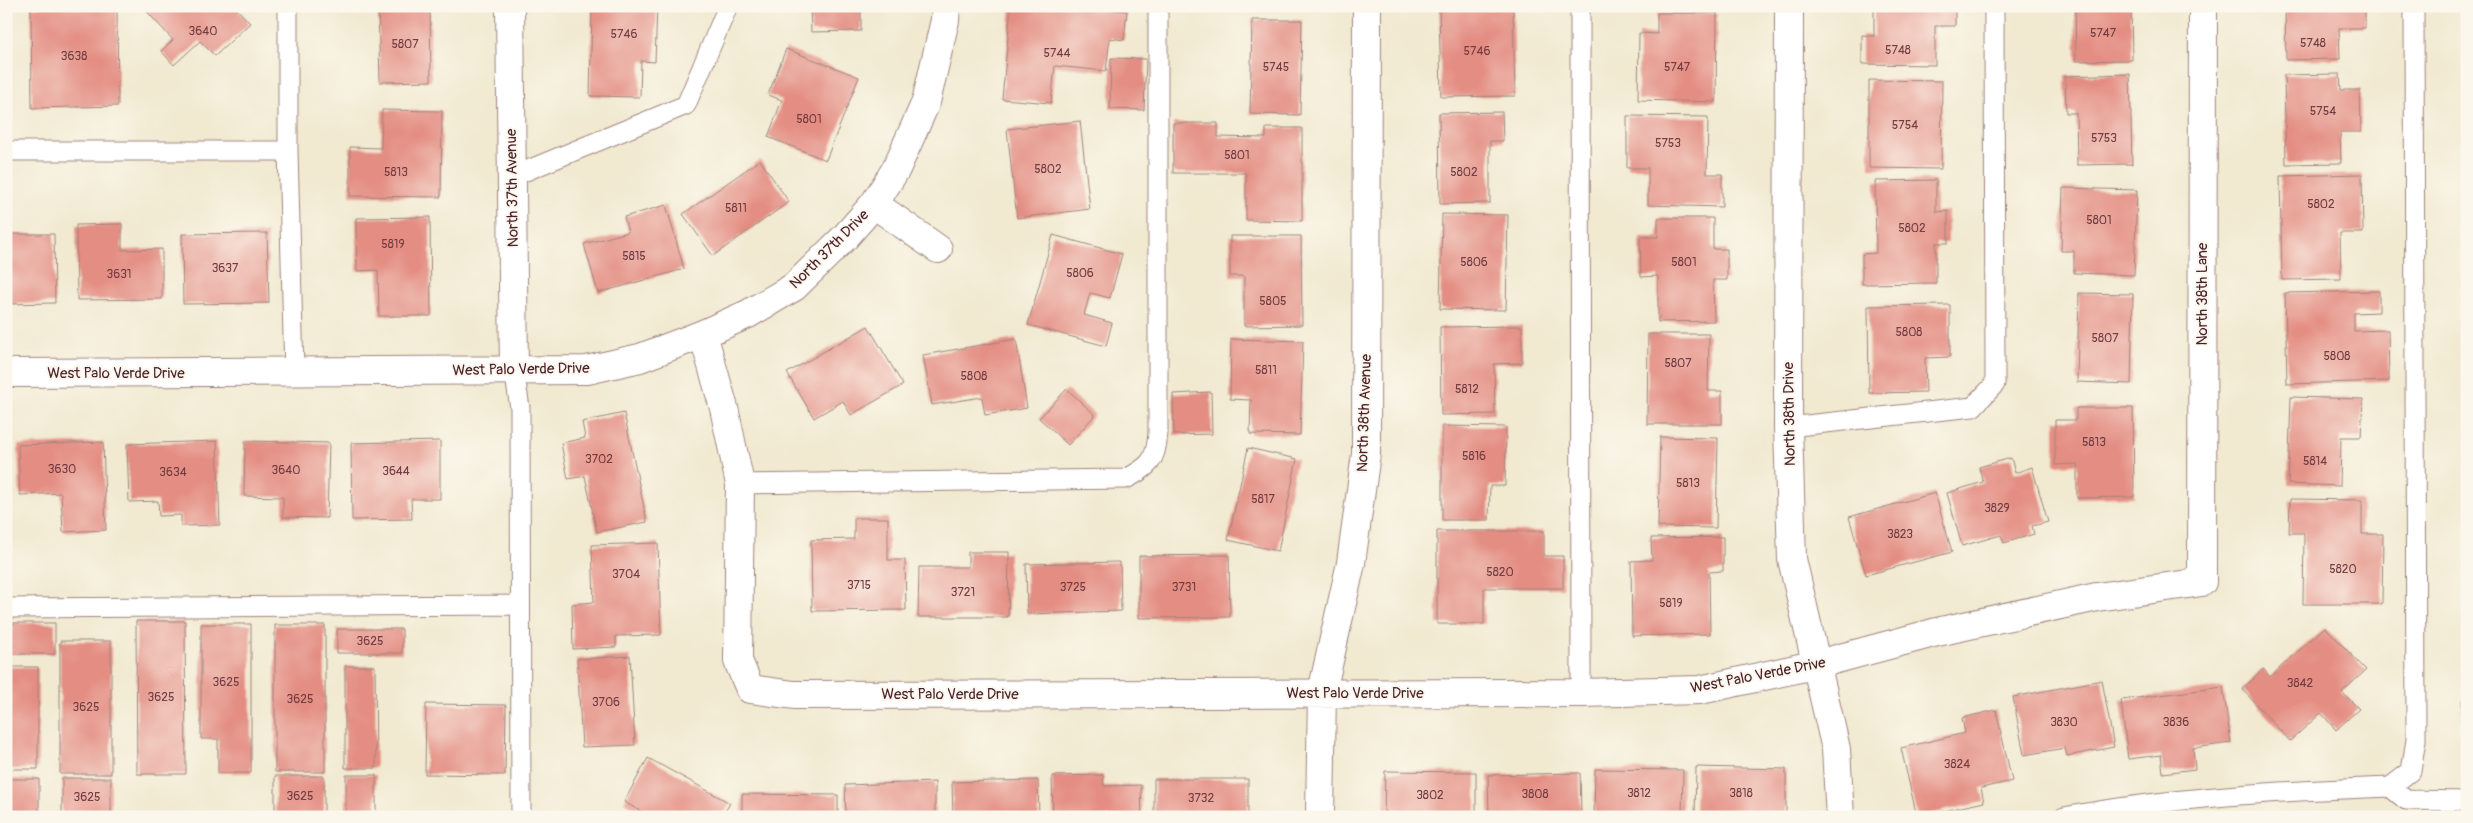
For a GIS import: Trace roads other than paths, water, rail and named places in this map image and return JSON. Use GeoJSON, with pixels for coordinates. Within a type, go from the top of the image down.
{"type":"FeatureCollection","features":[{"type":"Feature","properties":{"kind":"street","name":"North 37th Avenue"},"geometry":{"type":"LineString","coordinates":[[510,6],[514,370]]}},
{"type":"Feature","properties":{"kind":"street","name":"North 37th Drive"},"geometry":{"type":"LineString","coordinates":[[703,334],[748,314],[794,287],[845,237],[874,204],[896,169],[926,102],[946,20],[946,6]]}},
{"type":"Feature","properties":{"kind":"street","name":"North 38th Avenue"},"geometry":{"type":"LineString","coordinates":[[1320,817],[1322,692],[1351,563],[1366,454],[1367,6]]}},
{"type":"Feature","properties":{"kind":"street","name":"North 38th Drive"},"geometry":{"type":"LineString","coordinates":[[1789,6],[1788,427],[1792,559],[1818,664],[1836,749],[1840,817]]}},
{"type":"Feature","properties":{"kind":"street","name":"North 38th Lane"},"geometry":{"type":"LineString","coordinates":[[2202,582],[2203,6]]}},
{"type":"Feature","properties":{"kind":"street","name":"North 37th Drive"},"geometry":{"type":"LineString","coordinates":[[874,204],[938,248]]}},
{"type":"Feature","properties":{"kind":"street","name":"West Palo Verde Drive"},"geometry":{"type":"LineString","coordinates":[[6,373],[587,370],[640,358],[703,334],[724,408],[740,484],[738,661],[750,689],[794,694],[1581,693],[1700,690],[1818,664],[1937,632],[2097,597],[2202,582]]}},
{"type":"Feature","properties":{"kind":"lane"},"geometry":{"type":"LineString","coordinates":[[288,6],[288,151],[294,372]]}},
{"type":"Feature","properties":{"kind":"lane"},"geometry":{"type":"LineString","coordinates":[[511,176],[686,105],[728,6]]}},
{"type":"Feature","properties":{"kind":"lane"},"geometry":{"type":"LineString","coordinates":[[740,484],[1126,479],[1148,467],[1157,452],[1158,433],[1158,6]]}},
{"type":"Feature","properties":{"kind":"lane"},"geometry":{"type":"LineString","coordinates":[[1580,6],[1581,693]]}},
{"type":"Feature","properties":{"kind":"lane"},"geometry":{"type":"LineString","coordinates":[[1788,427],[1973,407],[1995,384],[1994,6]]}},
{"type":"Feature","properties":{"kind":"lane"},"geometry":{"type":"LineString","coordinates":[[2064,817],[2122,806],[2221,795],[2390,786],[2411,771],[2416,740],[2414,6]]}},
{"type":"Feature","properties":{"kind":"lane"},"geometry":{"type":"LineString","coordinates":[[6,151],[288,151]]}},
{"type":"Feature","properties":{"kind":"lane"},"geometry":{"type":"LineString","coordinates":[[514,370],[520,408],[521,817]]}},
{"type":"Feature","properties":{"kind":"lane"},"geometry":{"type":"LineString","coordinates":[[6,608],[519,605]]}},
{"type":"Feature","properties":{"kind":"lane"},"geometry":{"type":"LineString","coordinates":[[2390,786],[2406,800],[2467,800]]}}]}
